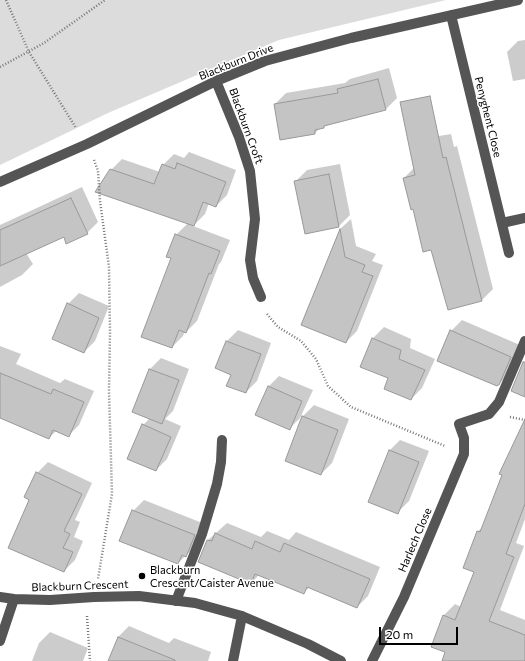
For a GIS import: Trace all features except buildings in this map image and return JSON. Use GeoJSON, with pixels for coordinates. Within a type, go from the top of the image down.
{"type":"FeatureCollection","features":[{"type":"Feature","properties":{"kind":"street","name":"Blackburn Drive"},"geometry":{"type":"LineString","coordinates":[[0,182],[86,144],[216,81],[265,60],[351,38],[518,0]]}},
{"type":"Feature","properties":{"kind":"street","name":"Penyghent Close"},"geometry":{"type":"LineString","coordinates":[[451,16],[509,253]]}},
{"type":"Feature","properties":{"kind":"street","name":"Blackburn Croft"},"geometry":{"type":"LineString","coordinates":[[216,81],[239,137],[250,171],[255,219],[250,260],[252,278],[261,297]]}},
{"type":"Feature","properties":{"kind":"street"},"geometry":{"type":"LineString","coordinates":[[502,224],[525,218]]}},
{"type":"Feature","properties":{"kind":"street","name":"Harlech Close"},"geometry":{"type":"LineString","coordinates":[[372,661],[404,597],[464,454],[464,438],[459,424],[490,414],[502,396],[525,341]]}},
{"type":"Feature","properties":{"kind":"street"},"geometry":{"type":"LineString","coordinates":[[176,601],[202,534],[218,484],[222,440]]}},
{"type":"Feature","properties":{"kind":"street","name":"Blackburn Crescent"},"geometry":{"type":"LineString","coordinates":[[0,597],[50,600],[140,596],[195,603],[242,616],[308,644],[341,661]]}},
{"type":"Feature","properties":{"kind":"street"},"geometry":{"type":"LineString","coordinates":[[0,641],[14,599]]}},
{"type":"Feature","properties":{"kind":"street"},"geometry":{"type":"LineString","coordinates":[[233,661],[242,616]]}},
{"type":"Feature","properties":{"kind":"path"},"geometry":{"type":"LineString","coordinates":[[6,0],[29,52],[86,144],[98,171],[100,201],[109,267],[109,391],[112,494],[94,597],[86,615],[90,661]]}},
{"type":"Feature","properties":{"kind":"path"},"geometry":{"type":"LineString","coordinates":[[0,66],[44,43],[105,0]]}},
{"type":"Feature","properties":{"kind":"path"},"geometry":{"type":"LineString","coordinates":[[261,297],[267,314],[278,327],[301,341],[316,359],[328,386],[351,407],[464,454]]}},
{"type":"Feature","properties":{"kind":"shaded area"},"geometry":{"type":"Polygon","coordinates":[[[0,0],[446,0],[279,40],[108,113],[0,165],[0,0]]]}},
{"type":"Feature","properties":{"kind":"place","name":"Blackburn Crescent/Caister Avenue"},"geometry":{"type":"Point","coordinates":[142,576]}}]}
